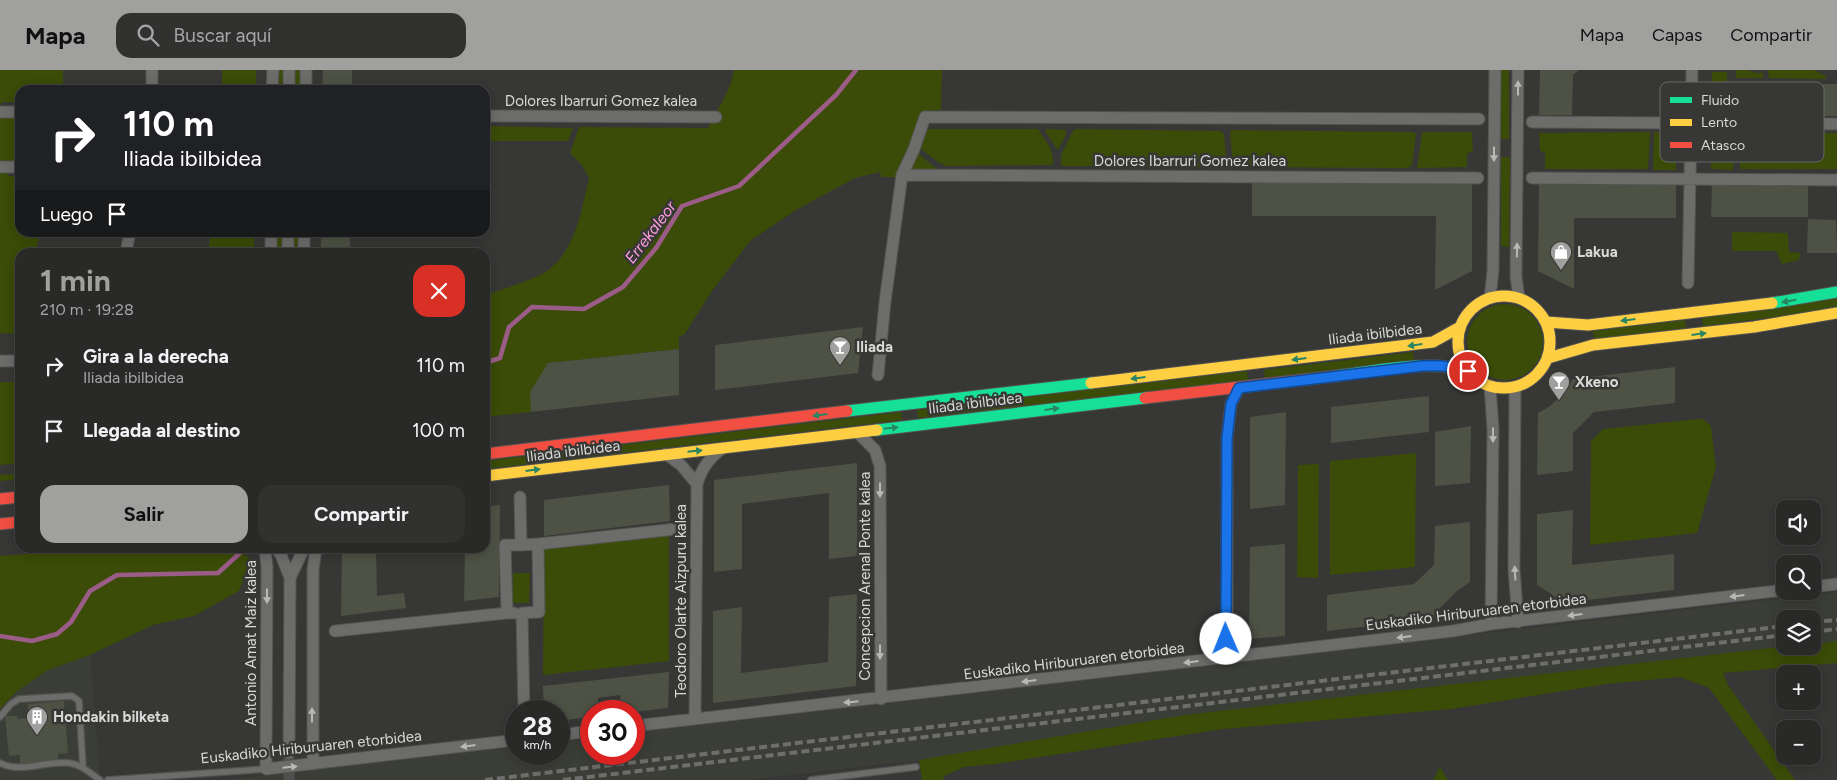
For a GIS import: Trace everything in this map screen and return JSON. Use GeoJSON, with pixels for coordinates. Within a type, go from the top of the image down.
{"type":"FeatureCollection","features":[{"type":"Feature","properties":{"kind":"street"},"geometry":{"type":"LineString","coordinates":[[152,70],[152,85]]}},
{"type":"Feature","properties":{"kind":"street"},"geometry":{"type":"LineString","coordinates":[[272,85],[273,70]]}},
{"type":"Feature","properties":{"kind":"street"},"geometry":{"type":"LineString","coordinates":[[289,70],[289,85]]}},
{"type":"Feature","properties":{"kind":"street"},"geometry":{"type":"LineString","coordinates":[[306,70],[306,85]]}},
{"type":"Feature","properties":{"kind":"street"},"geometry":{"type":"LineString","coordinates":[[1490,298],[1494,271],[1495,70]]}},
{"type":"Feature","properties":{"kind":"street"},"geometry":{"type":"LineString","coordinates":[[1518,70],[1516,277],[1519,298]]}},
{"type":"Feature","properties":{"kind":"street"},"geometry":{"type":"LineString","coordinates":[[0,112],[15,112]]}},
{"type":"Feature","properties":{"kind":"street","name":"Dolores Ibarruri Gomez kalea"},"geometry":{"type":"LineString","coordinates":[[490,116],[716,117]]}},
{"type":"Feature","properties":{"kind":"street"},"geometry":{"type":"LineString","coordinates":[[878,375],[885,302],[902,175],[914,150],[925,117],[1479,119]]}},
{"type":"Feature","properties":{"kind":"street"},"geometry":{"type":"LineString","coordinates":[[1532,122],[1660,123]]}},
{"type":"Feature","properties":{"kind":"street"},"geometry":{"type":"LineString","coordinates":[[1824,124],[1837,124]]}},
{"type":"Feature","properties":{"kind":"street"},"geometry":{"type":"LineString","coordinates":[[1688,283],[1690,162]]}},
{"type":"Feature","properties":{"kind":"street"},"geometry":{"type":"LineString","coordinates":[[0,167],[15,167]]}},
{"type":"Feature","properties":{"kind":"street","name":"Dolores Ibarruri Gomez kalea"},"geometry":{"type":"LineString","coordinates":[[902,175],[1478,178]]}},
{"type":"Feature","properties":{"kind":"street"},"geometry":{"type":"LineString","coordinates":[[1532,178],[1837,180]]}},
{"type":"Feature","properties":{"kind":"street"},"geometry":{"type":"LineString","coordinates":[[1546,322],[1588,325],[1783,302],[1837,292]]}},
{"type":"Feature","properties":{"kind":"street"},"geometry":{"type":"LineString","coordinates":[[1504,296],[1519,298],[1535,308],[1546,322],[1550,346],[1548,358],[1535,376],[1515,387],[1502,388],[1490,386],[1478,380],[1468,371],[1458,346],[1460,327],[1472,310],[1490,298],[1504,296]]}},
{"type":"Feature","properties":{"kind":"street"},"geometry":{"type":"LineString","coordinates":[[1548,358],[1568,349],[1785,323],[1837,313]]}},
{"type":"Feature","properties":{"kind":"street","name":"Iliada ibilbidea"},"geometry":{"type":"LineString","coordinates":[[490,453],[1420,344],[1433,342],[1460,327]]}},
{"type":"Feature","properties":{"kind":"street"},"geometry":{"type":"LineString","coordinates":[[0,361],[15,361]]}},
{"type":"Feature","properties":{"kind":"street","name":"Iliada ibilbidea"},"geometry":{"type":"LineString","coordinates":[[490,475],[1431,365],[1456,367],[1468,371]]}},
{"type":"Feature","properties":{"kind":"street"},"geometry":{"type":"LineString","coordinates":[[1490,386],[1493,429],[1491,624]]}},
{"type":"Feature","properties":{"kind":"street"},"geometry":{"type":"LineString","coordinates":[[1515,387],[1514,569],[1518,622]]}},
{"type":"Feature","properties":{"kind":"street"},"geometry":{"type":"LineString","coordinates":[[1227,658],[1227,438],[1231,404],[1239,388]]}},
{"type":"Feature","properties":{"kind":"street","name":"Concepcion Arenal Ponte kalea"},"geometry":{"type":"LineString","coordinates":[[856,432],[874,450],[880,466],[881,699]]}},
{"type":"Feature","properties":{"kind":"street","name":"Teodoro Olarte Aizpuru kalea"},"geometry":{"type":"LineString","coordinates":[[695,719],[697,484],[701,471],[707,462],[723,448]]}},
{"type":"Feature","properties":{"kind":"street","name":"Teodoro Olarte Aizpuru kalea"},"geometry":{"type":"LineString","coordinates":[[666,454],[681,465],[697,484]]}},
{"type":"Feature","properties":{"kind":"street"},"geometry":{"type":"LineString","coordinates":[[520,496],[521,545]]}},
{"type":"Feature","properties":{"kind":"street"},"geometry":{"type":"LineString","coordinates":[[0,499],[15,498]]}},
{"type":"Feature","properties":{"kind":"street"},"geometry":{"type":"LineString","coordinates":[[0,524],[15,522]]}},
{"type":"Feature","properties":{"kind":"street"},"geometry":{"type":"LineString","coordinates":[[507,613],[505,545],[538,544],[676,529]]}},
{"type":"Feature","properties":{"kind":"street"},"geometry":{"type":"LineString","coordinates":[[335,631],[507,613],[539,612],[538,544]]}},
{"type":"Feature","properties":{"kind":"street","name":"Antonio Amat Maiz kalea"},"geometry":{"type":"LineString","coordinates":[[266,553],[266,769]]}},
{"type":"Feature","properties":{"kind":"street","name":"Antonio Amat Maiz kalea"},"geometry":{"type":"LineString","coordinates":[[280,553],[290,578],[289,753]]}},
{"type":"Feature","properties":{"kind":"street","name":"Antonio Amat Maiz kalea"},"geometry":{"type":"LineString","coordinates":[[290,578],[302,553]]}},
{"type":"Feature","properties":{"kind":"street"},"geometry":{"type":"LineString","coordinates":[[313,764],[313,570],[315,553]]}},
{"type":"Feature","properties":{"kind":"street"},"geometry":{"type":"LineString","coordinates":[[1821,586],[1837,584]]}},
{"type":"Feature","properties":{"kind":"street","name":"Euskadiko Hiriburuaren etorbidea"},"geometry":{"type":"LineString","coordinates":[[645,725],[881,699],[1776,591]]}},
{"type":"Feature","properties":{"kind":"street"},"geometry":{"type":"LineString","coordinates":[[522,613],[524,700]]}},
{"type":"Feature","properties":{"kind":"street","name":"Euskadiko Hiriburuaren etorbidea"},"geometry":{"type":"LineString","coordinates":[[266,769],[505,741]]}},
{"type":"Feature","properties":{"kind":"lane"},"geometry":{"type":"LineString","coordinates":[[0,717],[10,704],[19,699],[72,696],[79,701],[82,768]]}},
{"type":"Feature","properties":{"kind":"lane"},"geometry":{"type":"LineString","coordinates":[[0,763],[12,768],[69,763],[82,768],[100,780]]}},
{"type":"Feature","properties":{"kind":"lane"},"geometry":{"type":"LineString","coordinates":[[810,780],[916,767]]}},
{"type":"Feature","properties":{"kind":"lane","name":"Euskadiko Hiriburuaren etorbidea"},"geometry":{"type":"LineString","coordinates":[[108,780],[266,769]]}},
{"type":"Feature","properties":{"kind":"shaded area"},"geometry":{"type":"Polygon","coordinates":[[[1837,592],[1837,641],[1821,643],[1821,610],[1776,610],[1776,647],[1185,715],[929,759],[747,780],[226,780],[505,747],[505,765],[570,765],[570,740],[580,739],[580,765],[645,765],[645,732],[1776,599],[1821,600],[1821,594],[1837,592]]]}},
{"type":"Feature","properties":{"kind":"shaded area"},"geometry":{"type":"Polygon","coordinates":[[[90,655],[100,780],[0,780],[0,709],[16,692],[48,670],[90,655]]]}},
{"type":"Feature","properties":{"kind":"green space"},"geometry":{"type":"Polygon","coordinates":[[[0,70],[63,70],[63,85],[15,85],[15,102],[2,102],[0,105],[0,70]]]}},
{"type":"Feature","properties":{"kind":"green space"},"geometry":{"type":"Polygon","coordinates":[[[222,70],[256,70],[256,85],[222,85],[222,70]]]}},
{"type":"Feature","properties":{"kind":"green space"},"geometry":{"type":"Polygon","coordinates":[[[278,70],[284,70],[284,85],[278,85],[278,70]]]}},
{"type":"Feature","properties":{"kind":"green space"},"geometry":{"type":"Polygon","coordinates":[[[294,70],[300,70],[300,85],[294,85],[294,70]]]}},
{"type":"Feature","properties":{"kind":"green space"},"geometry":{"type":"Polygon","coordinates":[[[734,70],[942,70],[941,110],[932,111],[928,129],[1038,129],[1051,151],[1052,165],[946,166],[921,149],[919,154],[941,171],[898,170],[896,177],[881,177],[880,172],[855,178],[796,210],[750,241],[712,291],[684,335],[679,336],[679,349],[549,363],[531,392],[531,412],[490,416],[490,293],[540,275],[552,267],[569,245],[575,232],[589,178],[581,164],[570,153],[579,127],[708,128],[727,93],[734,70]]]}},
{"type":"Feature","properties":{"kind":"green space"},"geometry":{"type":"Polygon","coordinates":[[[1501,70],[1509,70],[1509,139],[1501,139],[1501,70]]]}},
{"type":"Feature","properties":{"kind":"green space"},"geometry":{"type":"Polygon","coordinates":[[[1736,70],[1763,72],[1763,78],[1736,78],[1736,70]]]}},
{"type":"Feature","properties":{"kind":"green space"},"geometry":{"type":"Polygon","coordinates":[[[1768,70],[1814,70],[1826,76],[1826,79],[1769,78],[1768,70]]]}},
{"type":"Feature","properties":{"kind":"green space"},"geometry":{"type":"Polygon","coordinates":[[[1712,72],[1727,72],[1727,82],[1712,82],[1712,72]]]}},
{"type":"Feature","properties":{"kind":"green space"},"geometry":{"type":"Polygon","coordinates":[[[0,116],[15,116],[15,163],[0,162],[0,116]]]}},
{"type":"Feature","properties":{"kind":"green space"},"geometry":{"type":"Polygon","coordinates":[[[490,126],[573,128],[568,141],[490,141],[490,126]]]}},
{"type":"Feature","properties":{"kind":"green space"},"geometry":{"type":"Polygon","coordinates":[[[1046,129],[1066,130],[1066,135],[1059,148],[1057,149],[1045,131],[1046,129]]]}},
{"type":"Feature","properties":{"kind":"green space"},"geometry":{"type":"Polygon","coordinates":[[[1076,129],[1220,131],[1224,134],[1227,167],[1061,166],[1061,155],[1073,131],[1076,129]]]}},
{"type":"Feature","properties":{"kind":"green space"},"geometry":{"type":"Polygon","coordinates":[[[1231,130],[1413,132],[1416,134],[1412,165],[1408,168],[1235,167],[1233,164],[1231,130]]]}},
{"type":"Feature","properties":{"kind":"green space"},"geometry":{"type":"Polygon","coordinates":[[[1472,132],[1473,151],[1467,154],[1467,167],[1417,168],[1422,133],[1472,132]]]}},
{"type":"Feature","properties":{"kind":"green space"},"geometry":{"type":"Polygon","coordinates":[[[1650,132],[1648,169],[1545,169],[1545,153],[1540,150],[1539,133],[1650,132]]]}},
{"type":"Feature","properties":{"kind":"green space"},"geometry":{"type":"Polygon","coordinates":[[[1654,132],[1660,132],[1660,162],[1676,162],[1676,170],[1653,170],[1654,132]]]}},
{"type":"Feature","properties":{"kind":"green space"},"geometry":{"type":"Polygon","coordinates":[[[1824,133],[1837,133],[1837,169],[1740,169],[1740,162],[1824,162],[1824,133]]]}},
{"type":"Feature","properties":{"kind":"green space"},"geometry":{"type":"Polygon","coordinates":[[[1501,157],[1510,157],[1509,247],[1501,246],[1501,157]]]}},
{"type":"Feature","properties":{"kind":"green space"},"geometry":{"type":"Polygon","coordinates":[[[1711,162],[1733,162],[1733,170],[1711,169],[1711,162]]]}},
{"type":"Feature","properties":{"kind":"green space"},"geometry":{"type":"Polygon","coordinates":[[[0,172],[9,172],[8,176],[15,176],[15,237],[39,237],[37,248],[15,248],[15,334],[0,333],[0,172]]]}},
{"type":"Feature","properties":{"kind":"green space"},"geometry":{"type":"Polygon","coordinates":[[[1732,232],[1788,233],[1789,252],[1800,253],[1799,260],[1782,264],[1776,251],[1732,251],[1732,232]]]}},
{"type":"Feature","properties":{"kind":"green space"},"geometry":{"type":"Polygon","coordinates":[[[210,237],[254,237],[254,248],[209,248],[210,237]]]}},
{"type":"Feature","properties":{"kind":"green space"},"geometry":{"type":"Polygon","coordinates":[[[277,237],[283,237],[283,248],[277,248],[277,237]]]}},
{"type":"Feature","properties":{"kind":"green space"},"geometry":{"type":"Polygon","coordinates":[[[293,237],[299,237],[299,248],[293,248],[293,237]]]}},
{"type":"Feature","properties":{"kind":"green space"},"geometry":{"type":"Polygon","coordinates":[[[1837,298],[1837,306],[1799,314],[1703,326],[1702,318],[1837,298]]]}},
{"type":"Feature","properties":{"kind":"green space"},"geometry":{"type":"Polygon","coordinates":[[[1505,304],[1519,307],[1532,315],[1540,328],[1543,342],[1540,356],[1532,369],[1519,377],[1505,380],[1491,377],[1478,369],[1470,356],[1467,342],[1470,328],[1478,315],[1491,307],[1505,304]]]}},
{"type":"Feature","properties":{"kind":"green space"},"geometry":{"type":"Polygon","coordinates":[[[1685,320],[1686,328],[1594,339],[1593,331],[1685,320]]]}},
{"type":"Feature","properties":{"kind":"green space"},"geometry":{"type":"Polygon","coordinates":[[[1413,352],[1414,360],[1265,378],[1264,370],[1413,352]]]}},
{"type":"Feature","properties":{"kind":"green space"},"geometry":{"type":"Polygon","coordinates":[[[1247,371],[1248,380],[918,418],[917,410],[1247,371]]]}},
{"type":"Feature","properties":{"kind":"green space"},"geometry":{"type":"Polygon","coordinates":[[[0,382],[15,382],[15,464],[0,465],[0,382]]]}},
{"type":"Feature","properties":{"kind":"green space"},"geometry":{"type":"Polygon","coordinates":[[[901,412],[902,420],[490,468],[490,460],[901,412]]]}},
{"type":"Feature","properties":{"kind":"green space"},"geometry":{"type":"Polygon","coordinates":[[[1703,419],[1711,426],[1716,467],[1697,533],[1590,545],[1591,441],[1603,429],[1703,419]]]}},
{"type":"Feature","properties":{"kind":"green space"},"geometry":{"type":"Polygon","coordinates":[[[1416,453],[1415,567],[1330,575],[1330,461],[1416,453]]]}},
{"type":"Feature","properties":{"kind":"green space"},"geometry":{"type":"Polygon","coordinates":[[[1319,464],[1318,578],[1297,577],[1298,465],[1319,464]]]}},
{"type":"Feature","properties":{"kind":"green space"},"geometry":{"type":"Polygon","coordinates":[[[15,474],[15,480],[0,481],[0,475],[15,474]]]}},
{"type":"Feature","properties":{"kind":"green space"},"geometry":{"type":"Polygon","coordinates":[[[669,534],[669,661],[543,675],[544,548],[669,534]]]}},
{"type":"Feature","properties":{"kind":"green space"},"geometry":{"type":"Polygon","coordinates":[[[40,553],[241,553],[251,559],[239,591],[194,616],[153,625],[90,655],[48,670],[16,692],[0,709],[0,556],[40,553]]]}},
{"type":"Feature","properties":{"kind":"green space"},"geometry":{"type":"Polygon","coordinates":[[[513,573],[530,573],[529,603],[513,603],[513,573]]]}},
{"type":"Feature","properties":{"kind":"green space"},"geometry":{"type":"Polygon","coordinates":[[[1837,641],[1837,663],[1776,665],[1776,668],[1723,673],[1728,685],[1776,753],[1776,765],[1784,765],[1795,780],[1777,780],[1709,688],[1680,677],[1607,684],[1451,709],[1223,729],[995,764],[964,767],[944,776],[943,780],[922,780],[919,760],[1185,715],[1776,647],[1776,655],[1821,655],[1821,643],[1837,641]]]}},
{"type":"Feature","properties":{"kind":"green space"},"geometry":{"type":"Polygon","coordinates":[[[1440,767],[1448,780],[1433,780],[1440,767]]]}},
{"type":"Feature","properties":{"kind":"building"},"geometry":{"type":"Polygon","coordinates":[[[323,70],[352,70],[352,85],[322,85],[323,70]]]}},
{"type":"Feature","properties":{"kind":"building"},"geometry":{"type":"Polygon","coordinates":[[[1540,70],[1579,70],[1573,75],[1572,115],[1539,115],[1540,70]]]}},
{"type":"Feature","properties":{"kind":"building"},"geometry":{"type":"Polygon","coordinates":[[[1824,84],[1837,84],[1837,116],[1824,116],[1824,84]]]}},
{"type":"Feature","properties":{"kind":"building"},"geometry":{"type":"Polygon","coordinates":[[[1252,180],[1472,181],[1472,271],[1435,290],[1436,216],[1252,216],[1252,180]]]}},
{"type":"Feature","properties":{"kind":"building"},"geometry":{"type":"Polygon","coordinates":[[[1539,182],[1676,182],[1676,218],[1574,218],[1574,289],[1538,271],[1539,182]]]}},
{"type":"Feature","properties":{"kind":"building"},"geometry":{"type":"Polygon","coordinates":[[[1712,182],[1808,183],[1808,217],[1711,217],[1712,182]]]}},
{"type":"Feature","properties":{"kind":"building"},"geometry":{"type":"Polygon","coordinates":[[[1808,219],[1836,220],[1837,253],[1807,253],[1808,219]]]}},
{"type":"Feature","properties":{"kind":"building"},"geometry":{"type":"Polygon","coordinates":[[[321,237],[350,237],[350,248],[321,248],[321,237]]]}},
{"type":"Feature","properties":{"kind":"building"},"geometry":{"type":"Polygon","coordinates":[[[863,327],[858,373],[715,390],[715,345],[863,327]]]}},
{"type":"Feature","properties":{"kind":"building"},"geometry":{"type":"Polygon","coordinates":[[[679,349],[679,395],[531,412],[530,392],[548,363],[679,349]]]}},
{"type":"Feature","properties":{"kind":"building"},"geometry":{"type":"Polygon","coordinates":[[[1675,367],[1675,403],[1594,412],[1573,433],[1573,471],[1537,475],[1538,413],[1550,406],[1563,394],[1573,379],[1675,367]]]}},
{"type":"Feature","properties":{"kind":"building"},"geometry":{"type":"Polygon","coordinates":[[[1429,396],[1429,432],[1331,443],[1331,407],[1429,396]]]}},
{"type":"Feature","properties":{"kind":"building"},"geometry":{"type":"Polygon","coordinates":[[[1286,412],[1285,505],[1250,509],[1250,417],[1286,412]]]}},
{"type":"Feature","properties":{"kind":"building"},"geometry":{"type":"Polygon","coordinates":[[[1471,426],[1470,483],[1435,486],[1435,432],[1471,426]]]}},
{"type":"Feature","properties":{"kind":"building"},"geometry":{"type":"Polygon","coordinates":[[[857,463],[857,556],[829,559],[829,493],[742,504],[742,569],[714,572],[714,480],[857,463]]]}},
{"type":"Feature","properties":{"kind":"building"},"geometry":{"type":"Polygon","coordinates":[[[669,485],[670,521],[544,536],[544,500],[669,485]]]}},
{"type":"Feature","properties":{"kind":"building"},"geometry":{"type":"Polygon","coordinates":[[[500,505],[499,597],[464,601],[465,553],[490,553],[490,506],[500,505]]]}},
{"type":"Feature","properties":{"kind":"building"},"geometry":{"type":"Polygon","coordinates":[[[1573,510],[1572,565],[1674,554],[1674,590],[1561,603],[1537,585],[1537,514],[1573,510]]]}},
{"type":"Feature","properties":{"kind":"building"},"geometry":{"type":"Polygon","coordinates":[[[1470,522],[1470,582],[1457,591],[1432,619],[1327,631],[1327,595],[1414,584],[1434,565],[1435,526],[1470,522]]]}},
{"type":"Feature","properties":{"kind":"building"},"geometry":{"type":"Polygon","coordinates":[[[1285,544],[1285,636],[1249,639],[1250,547],[1285,544]]]}},
{"type":"Feature","properties":{"kind":"building"},"geometry":{"type":"Polygon","coordinates":[[[342,553],[376,553],[377,596],[404,593],[406,608],[341,616],[342,553]]]}},
{"type":"Feature","properties":{"kind":"building"},"geometry":{"type":"Polygon","coordinates":[[[857,594],[856,686],[713,703],[713,611],[742,607],[741,673],[828,662],[829,597],[857,594]]]}},
{"type":"Feature","properties":{"kind":"building"},"geometry":{"type":"Polygon","coordinates":[[[669,672],[668,708],[645,711],[645,700],[621,700],[620,695],[598,698],[598,700],[580,700],[580,718],[570,720],[570,700],[544,700],[543,686],[669,672]]]}},
{"type":"Feature","properties":{"kind":"building","name":"Hondakin bilketa"},"geometry":{"type":"Polygon","coordinates":[[[64,701],[68,753],[58,754],[58,762],[20,765],[20,755],[9,756],[5,716],[17,716],[17,719],[29,718],[28,704],[64,701]]]}},
{"type":"Feature","properties":{"kind":"waterway","name":"Errekaleor"},"geometry":{"type":"LineString","coordinates":[[490,361],[500,358],[509,327],[532,307],[584,309],[623,287],[656,248],[682,206],[739,186],[836,95],[856,70]]}},
{"type":"Feature","properties":{"kind":"waterway","name":"Errekaleor"},"geometry":{"type":"LineString","coordinates":[[0,636],[32,641],[57,634],[71,622],[90,591],[117,575],[218,573],[240,553]]}},
{"type":"Feature","properties":{"kind":"tunnel"},"geometry":{"type":"LineString","coordinates":[[289,753],[289,780]]}},
{"type":"Feature","properties":{"kind":"railway"},"geometry":{"type":"LineString","coordinates":[[1821,621],[1837,620]]}},
{"type":"Feature","properties":{"kind":"railway"},"geometry":{"type":"LineString","coordinates":[[485,780],[1776,627]]}},
{"type":"Feature","properties":{"kind":"railway"},"geometry":{"type":"LineString","coordinates":[[1821,631],[1837,629]]}},
{"type":"Feature","properties":{"kind":"railway"},"geometry":{"type":"LineString","coordinates":[[563,780],[1776,636]]}},
{"type":"Feature","properties":{"kind":"traffic: fast"},"geometry":{"type":"LineString","coordinates":[[1772,303],[1837,292]]}},
{"type":"Feature","properties":{"kind":"traffic: fast"},"geometry":{"type":"LineString","coordinates":[[1336,376],[1420,366],[1436,366],[1468,371]]}},
{"type":"Feature","properties":{"kind":"traffic: fast"},"geometry":{"type":"LineString","coordinates":[[847,411],[1091,383]]}},
{"type":"Feature","properties":{"kind":"traffic: fast"},"geometry":{"type":"LineString","coordinates":[[877,430],[1145,398]]}},
{"type":"Feature","properties":{"kind":"traffic: slow"},"geometry":{"type":"LineString","coordinates":[[1504,296],[1522,300],[1536,310],[1546,324],[1550,342],[1546,360],[1536,374],[1522,384],[1504,388],[1486,384],[1472,374],[1462,360],[1458,342],[1462,324],[1472,310],[1486,300],[1504,296]]}},
{"type":"Feature","properties":{"kind":"traffic: slow"},"geometry":{"type":"LineString","coordinates":[[1546,322],[1588,325],[1772,303]]}},
{"type":"Feature","properties":{"kind":"traffic: slow"},"geometry":{"type":"LineString","coordinates":[[1548,358],[1593,345],[1754,327],[1837,313]]}},
{"type":"Feature","properties":{"kind":"traffic: slow"},"geometry":{"type":"LineString","coordinates":[[1091,383],[1433,342],[1460,327]]}},
{"type":"Feature","properties":{"kind":"traffic: slow"},"geometry":{"type":"LineString","coordinates":[[490,475],[877,430]]}},
{"type":"Feature","properties":{"kind":"traffic: jam"},"geometry":{"type":"LineString","coordinates":[[1145,398],[1336,376]]}},
{"type":"Feature","properties":{"kind":"traffic: jam"},"geometry":{"type":"LineString","coordinates":[[490,453],[847,411]]}},
{"type":"Feature","properties":{"kind":"traffic: jam"},"geometry":{"type":"LineString","coordinates":[[0,499],[15,498]]}},
{"type":"Feature","properties":{"kind":"traffic: jam"},"geometry":{"type":"LineString","coordinates":[[0,524],[15,522]]}},
{"type":"Feature","properties":{"kind":"place","name":"Lakua"},"geometry":{"type":"Point","coordinates":[1561,271]}},
{"type":"Feature","properties":{"kind":"place","name":"Iliada"},"geometry":{"type":"Point","coordinates":[840,366]}},
{"type":"Feature","properties":{"kind":"place","name":"Xkeno"},"geometry":{"type":"Point","coordinates":[1559,401]}},
{"type":"Feature","properties":{"kind":"place","name":"Hondakin bilketa"},"geometry":{"type":"Point","coordinates":[37,736]}},
{"type":"Feature","properties":{"kind":"route"},"geometry":{"type":"LineString","coordinates":[[1226,639],[1227,438],[1231,404],[1239,388],[1422,366],[1439,365],[1468,371]]}}]}
